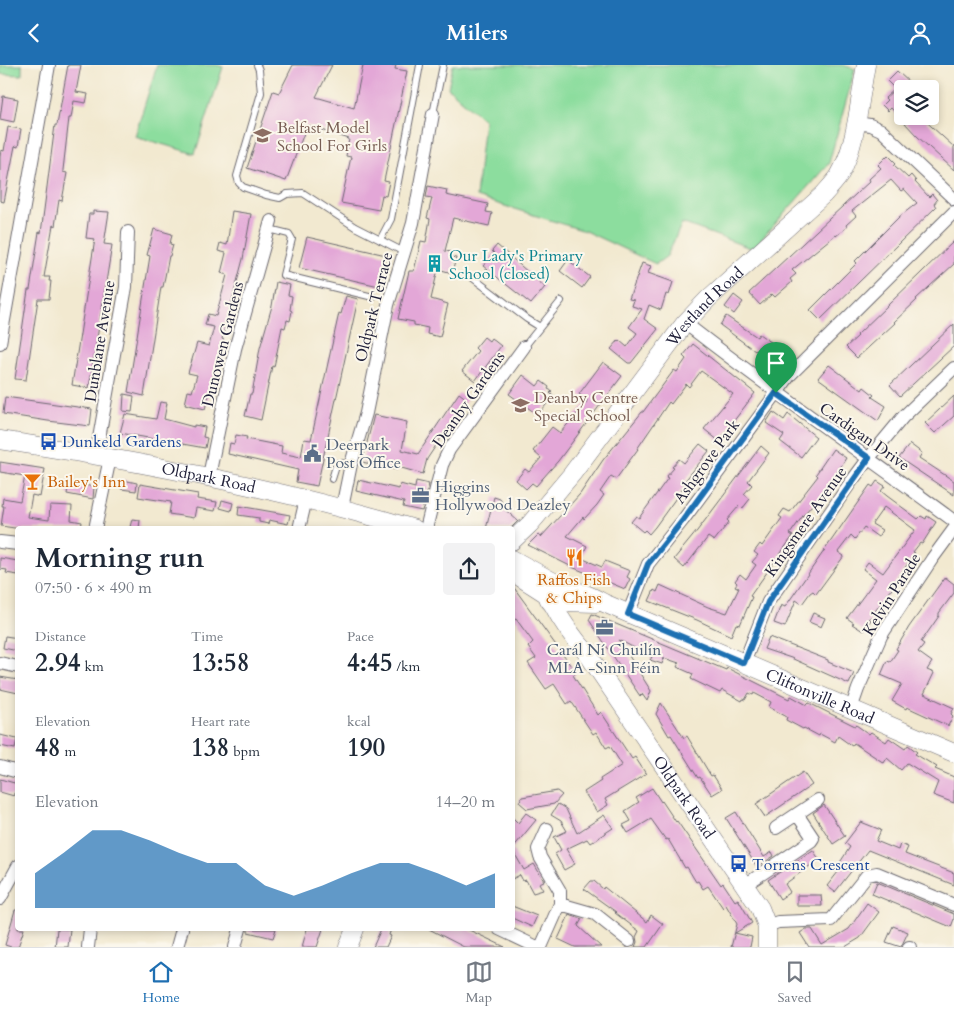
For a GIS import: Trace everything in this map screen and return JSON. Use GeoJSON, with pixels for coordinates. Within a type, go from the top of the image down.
{"type":"FeatureCollection","features":[{"type":"Feature","properties":{"kind":"street"},"geometry":{"type":"LineString","coordinates":[[0,343],[49,65]]}},
{"type":"Feature","properties":{"kind":"street","name":"Westland Road"},"geometry":{"type":"LineString","coordinates":[[515,538],[537,517],[572,474],[685,323],[708,299],[824,194],[839,177],[848,157],[866,65]]}},
{"type":"Feature","properties":{"kind":"street","name":"Oldpark Terrace"},"geometry":{"type":"LineString","coordinates":[[342,508],[351,464],[366,413],[388,305],[413,223],[433,114]]}},
{"type":"Feature","properties":{"kind":"street"},"geometry":{"type":"LineString","coordinates":[[856,123],[870,125],[881,130],[954,199]]}},
{"type":"Feature","properties":{"kind":"street","name":"Ashgrove Park"},"geometry":{"type":"LineString","coordinates":[[628,614],[648,564],[683,520],[790,375],[954,212]]}},
{"type":"Feature","properties":{"kind":"street","name":"Dunowen Gardens"},"geometry":{"type":"LineString","coordinates":[[208,476],[236,349],[270,225]]}},
{"type":"Feature","properties":{"kind":"street","name":"Dunblane Avenue"},"geometry":{"type":"LineString","coordinates":[[95,526],[126,287],[128,232]]}},
{"type":"Feature","properties":{"kind":"street","name":"Cardigan Drive"},"geometry":{"type":"LineString","coordinates":[[685,323],[776,393],[869,458],[954,521]]}},
{"type":"Feature","properties":{"kind":"street","name":"Deanby Gardens"},"geometry":{"type":"LineString","coordinates":[[427,526],[442,465],[449,451],[524,347]]}},
{"type":"Feature","properties":{"kind":"street","name":"Kingsmere Avenue"},"geometry":{"type":"LineString","coordinates":[[744,663],[768,602],[869,458],[903,417],[954,368]]}},
{"type":"Feature","properties":{"kind":"street","name":"Oldpark Road"},"geometry":{"type":"LineString","coordinates":[[0,441],[103,456],[208,476],[342,508],[383,524],[396,526]]}},
{"type":"Feature","properties":{"kind":"street"},"geometry":{"type":"LineString","coordinates":[[301,526],[306,499]]}},
{"type":"Feature","properties":{"kind":"street","name":"Kelvin Parade"},"geometry":{"type":"LineString","coordinates":[[851,709],[881,636],[954,529]]}},
{"type":"Feature","properties":{"kind":"street"},"geometry":{"type":"LineString","coordinates":[[0,542],[15,544]]}},
{"type":"Feature","properties":{"kind":"street","name":"Cliftonville Road"},"geometry":{"type":"LineString","coordinates":[[515,561],[557,595],[604,603],[953,751]]}},
{"type":"Feature","properties":{"kind":"street"},"geometry":{"type":"LineString","coordinates":[[515,574],[557,595]]}},
{"type":"Feature","properties":{"kind":"street","name":"Oldpark Road"},"geometry":{"type":"LineString","coordinates":[[557,595],[588,653],[760,908],[767,926],[767,947]]}},
{"type":"Feature","properties":{"kind":"street"},"geometry":{"type":"LineString","coordinates":[[0,663],[15,666]]}},
{"type":"Feature","properties":{"kind":"street"},"geometry":{"type":"LineString","coordinates":[[0,767],[15,770]]}},
{"type":"Feature","properties":{"kind":"street"},"geometry":{"type":"LineString","coordinates":[[776,828],[818,800]]}},
{"type":"Feature","properties":{"kind":"street"},"geometry":{"type":"LineString","coordinates":[[745,885],[812,841],[813,837],[797,814]]}},
{"type":"Feature","properties":{"kind":"street"},"geometry":{"type":"LineString","coordinates":[[503,931],[539,947],[560,904],[560,891],[540,857],[538,849],[547,829]]}},
{"type":"Feature","properties":{"kind":"street"},"geometry":{"type":"LineString","coordinates":[[0,899],[15,872]]}},
{"type":"Feature","properties":{"kind":"street"},"geometry":{"type":"LineString","coordinates":[[767,926],[778,922],[831,920],[867,875],[877,873],[954,905]]}},
{"type":"Feature","properties":{"kind":"street"},"geometry":{"type":"LineString","coordinates":[[560,904],[595,914],[629,941]]}},
{"type":"Feature","properties":{"kind":"street"},"geometry":{"type":"LineString","coordinates":[[88,947],[90,931]]}},
{"type":"Feature","properties":{"kind":"street"},"geometry":{"type":"LineString","coordinates":[[177,947],[181,931]]}},
{"type":"Feature","properties":{"kind":"street"},"geometry":{"type":"LineString","coordinates":[[235,947],[239,931]]}},
{"type":"Feature","properties":{"kind":"street"},"geometry":{"type":"LineString","coordinates":[[348,947],[354,931]]}},
{"type":"Feature","properties":{"kind":"lane"},"geometry":{"type":"LineString","coordinates":[[257,65],[261,93],[237,176],[242,187],[280,198],[288,194],[303,193],[355,227],[404,251]]}},
{"type":"Feature","properties":{"kind":"lane"},"geometry":{"type":"LineString","coordinates":[[380,240],[391,219],[420,65]]}},
{"type":"Feature","properties":{"kind":"lane"},"geometry":{"type":"LineString","coordinates":[[433,114],[443,65]]}},
{"type":"Feature","properties":{"kind":"lane"},"geometry":{"type":"LineString","coordinates":[[270,225],[289,234],[292,239],[283,275],[372,297]]}},
{"type":"Feature","properties":{"kind":"lane"},"geometry":{"type":"LineString","coordinates":[[473,279],[540,327]]}},
{"type":"Feature","properties":{"kind":"lane"},"geometry":{"type":"LineString","coordinates":[[524,347],[561,301]]}},
{"type":"Feature","properties":{"kind":"lane"},"geometry":{"type":"LineString","coordinates":[[332,479],[337,463],[351,464]]}},
{"type":"Feature","properties":{"kind":"green space"},"geometry":{"type":"Polygon","coordinates":[[[0,65],[22,65],[22,75],[0,74],[0,65]]]}},
{"type":"Feature","properties":{"kind":"green space"},"geometry":{"type":"Polygon","coordinates":[[[157,65],[217,65],[223,67],[195,154],[135,136],[157,65]]]}},
{"type":"Feature","properties":{"kind":"green space"},"geometry":{"type":"Polygon","coordinates":[[[453,65],[843,65],[855,69],[829,163],[753,249],[682,223],[667,256],[656,264],[585,231],[476,197],[484,120],[448,88],[453,65]]]}},
{"type":"Feature","properties":{"kind":"building"},"geometry":{"type":"Polygon","coordinates":[[[68,65],[81,65],[76,92],[88,94],[86,103],[74,101],[71,118],[69,118],[63,170],[63,172],[67,173],[62,201],[59,200],[55,226],[53,225],[44,277],[50,277],[49,281],[51,281],[49,299],[38,299],[26,380],[15,379],[28,290],[30,290],[39,232],[41,233],[55,125],[57,125],[68,65]]]}},
{"type":"Feature","properties":{"kind":"building"},"geometry":{"type":"Polygon","coordinates":[[[293,65],[332,65],[316,97],[354,108],[363,65],[396,65],[395,69],[407,71],[384,181],[389,182],[386,196],[382,195],[379,210],[341,203],[351,157],[346,156],[349,139],[307,125],[286,181],[247,168],[273,91],[279,93],[293,65]]]}},
{"type":"Feature","properties":{"kind":"building"},"geometry":{"type":"Polygon","coordinates":[[[897,71],[907,80],[894,80],[894,88],[887,81],[897,71]]]}},
{"type":"Feature","properties":{"kind":"building"},"geometry":{"type":"Polygon","coordinates":[[[894,90],[894,111],[891,108],[888,111],[882,105],[887,100],[885,98],[894,90]]]}},
{"type":"Feature","properties":{"kind":"building"},"geometry":{"type":"Polygon","coordinates":[[[3,96],[18,99],[14,122],[0,119],[3,96]]]}},
{"type":"Feature","properties":{"kind":"building"},"geometry":{"type":"Polygon","coordinates":[[[907,125],[930,125],[954,147],[954,170],[907,125]]]}},
{"type":"Feature","properties":{"kind":"building"},"geometry":{"type":"Polygon","coordinates":[[[8,127],[21,129],[18,147],[15,146],[4,202],[0,201],[0,157],[1,150],[4,151],[8,127]]]}},
{"type":"Feature","properties":{"kind":"building"},"geometry":{"type":"Polygon","coordinates":[[[888,155],[896,163],[894,165],[908,178],[911,175],[929,197],[932,194],[937,200],[934,204],[936,207],[820,320],[810,310],[899,217],[917,203],[904,189],[901,191],[891,180],[852,211],[856,216],[846,225],[847,227],[792,270],[796,274],[790,279],[792,282],[775,297],[772,294],[760,305],[749,293],[870,181],[869,179],[881,168],[878,165],[888,155]]]}},
{"type":"Feature","properties":{"kind":"building","name":"Our Lady's Primary School (closed)"},"geometry":{"type":"Polygon","coordinates":[[[428,186],[447,190],[446,195],[488,204],[486,212],[492,213],[489,226],[453,218],[445,251],[452,252],[451,257],[456,258],[452,273],[438,269],[431,299],[448,304],[440,337],[427,334],[428,328],[414,325],[414,322],[398,319],[409,271],[414,271],[421,241],[426,242],[430,219],[427,218],[432,198],[426,197],[428,186]]]}},
{"type":"Feature","properties":{"kind":"building"},"geometry":{"type":"Polygon","coordinates":[[[93,211],[109,212],[104,244],[112,245],[89,388],[72,385],[95,239],[86,238],[89,214],[93,214],[93,211]]]}},
{"type":"Feature","properties":{"kind":"building"},"geometry":{"type":"Polygon","coordinates":[[[232,211],[251,214],[243,259],[222,339],[224,340],[205,409],[185,404],[188,391],[192,392],[197,375],[188,373],[197,343],[209,346],[214,327],[205,325],[208,314],[216,316],[227,275],[221,273],[226,253],[218,251],[220,243],[227,245],[232,211]]]}},
{"type":"Feature","properties":{"kind":"building"},"geometry":{"type":"Polygon","coordinates":[[[154,229],[172,234],[170,244],[173,245],[163,287],[161,287],[144,396],[128,392],[150,256],[147,255],[154,229]]]}},
{"type":"Feature","properties":{"kind":"building"},"geometry":{"type":"Polygon","coordinates":[[[307,237],[386,255],[379,286],[299,268],[307,237]]]}},
{"type":"Feature","properties":{"kind":"building"},"geometry":{"type":"Polygon","coordinates":[[[954,241],[954,264],[857,358],[846,347],[954,241]]]}},
{"type":"Feature","properties":{"kind":"building"},"geometry":{"type":"Polygon","coordinates":[[[497,245],[545,287],[531,304],[483,266],[494,253],[492,251],[497,245]]]}},
{"type":"Feature","properties":{"kind":"building"},"geometry":{"type":"Polygon","coordinates":[[[568,260],[590,277],[582,288],[560,271],[568,260]]]}},
{"type":"Feature","properties":{"kind":"building"},"geometry":{"type":"Polygon","coordinates":[[[642,263],[651,266],[648,273],[673,282],[669,295],[666,294],[661,310],[649,305],[644,319],[658,329],[631,363],[628,363],[611,349],[619,340],[627,347],[637,333],[629,327],[642,309],[632,306],[634,300],[629,299],[642,263]]]}},
{"type":"Feature","properties":{"kind":"building"},"geometry":{"type":"Polygon","coordinates":[[[276,282],[290,285],[288,295],[292,296],[290,310],[292,311],[290,321],[287,320],[285,328],[282,327],[261,420],[245,416],[250,394],[252,394],[260,348],[272,306],[276,282]]]}},
{"type":"Feature","properties":{"kind":"building"},"geometry":{"type":"Polygon","coordinates":[[[734,295],[743,302],[734,314],[725,307],[734,295]]]}},
{"type":"Feature","properties":{"kind":"building"},"geometry":{"type":"Polygon","coordinates":[[[346,296],[358,299],[317,486],[296,482],[298,470],[228,454],[230,443],[234,444],[236,435],[247,437],[246,439],[282,446],[281,453],[301,457],[304,439],[311,440],[339,313],[341,314],[346,296]]]}},
{"type":"Feature","properties":{"kind":"building"},"geometry":{"type":"Polygon","coordinates":[[[726,316],[757,337],[759,334],[784,351],[781,355],[784,358],[777,367],[720,325],[726,316]]]}},
{"type":"Feature","properties":{"kind":"building"},"geometry":{"type":"Polygon","coordinates":[[[954,324],[954,346],[900,396],[890,385],[954,324]]]}},
{"type":"Feature","properties":{"kind":"building"},"geometry":{"type":"Polygon","coordinates":[[[484,337],[489,341],[491,338],[501,346],[475,381],[462,371],[478,351],[475,348],[484,337]]]}},
{"type":"Feature","properties":{"kind":"building"},"geometry":{"type":"Polygon","coordinates":[[[693,344],[755,393],[719,441],[704,429],[733,394],[701,371],[689,387],[686,384],[671,404],[669,402],[616,479],[611,476],[600,492],[604,495],[597,505],[584,519],[583,517],[567,536],[587,546],[581,558],[602,567],[605,561],[630,571],[627,577],[630,579],[625,589],[572,567],[528,545],[538,535],[541,537],[580,494],[603,460],[643,412],[674,370],[677,372],[686,359],[683,356],[693,344]]]}},
{"type":"Feature","properties":{"kind":"building"},"geometry":{"type":"Polygon","coordinates":[[[603,362],[622,376],[558,461],[536,486],[532,483],[526,489],[516,480],[525,469],[529,472],[541,458],[533,451],[552,427],[560,433],[586,403],[587,400],[579,394],[603,362]]]}},
{"type":"Feature","properties":{"kind":"building"},"geometry":{"type":"Polygon","coordinates":[[[829,365],[862,390],[864,387],[874,395],[872,397],[886,406],[878,421],[818,378],[829,365]]]}},
{"type":"Feature","properties":{"kind":"building"},"geometry":{"type":"Polygon","coordinates":[[[523,375],[537,386],[541,381],[552,391],[550,393],[553,396],[538,415],[509,394],[523,375]]]}},
{"type":"Feature","properties":{"kind":"building"},"geometry":{"type":"Polygon","coordinates":[[[459,393],[467,399],[427,459],[423,474],[398,467],[397,470],[362,462],[374,415],[407,422],[402,450],[418,454],[459,393]]]}},
{"type":"Feature","properties":{"kind":"building"},"geometry":{"type":"Polygon","coordinates":[[[124,394],[134,396],[132,412],[123,411],[124,394]]]}},
{"type":"Feature","properties":{"kind":"building"},"geometry":{"type":"Polygon","coordinates":[[[954,396],[954,416],[935,433],[925,423],[954,396]]]}},
{"type":"Feature","properties":{"kind":"building"},"geometry":{"type":"Polygon","coordinates":[[[5,397],[92,409],[90,426],[3,414],[5,397]]]}},
{"type":"Feature","properties":{"kind":"building"},"geometry":{"type":"Polygon","coordinates":[[[160,402],[167,403],[164,419],[194,427],[194,425],[205,427],[203,437],[207,438],[205,448],[120,433],[125,414],[156,419],[160,402]]]}},
{"type":"Feature","properties":{"kind":"building"},"geometry":{"type":"Polygon","coordinates":[[[773,412],[784,420],[788,414],[816,437],[801,457],[780,441],[784,435],[766,423],[773,412]]]}},
{"type":"Feature","properties":{"kind":"building"},"geometry":{"type":"Polygon","coordinates":[[[700,444],[709,451],[684,482],[686,484],[655,527],[649,534],[645,530],[643,532],[631,522],[636,516],[639,518],[668,478],[666,477],[679,459],[684,463],[700,444]]]}},
{"type":"Feature","properties":{"kind":"building"},"geometry":{"type":"Polygon","coordinates":[[[910,444],[922,453],[919,458],[954,481],[954,495],[899,458],[910,444]]]}},
{"type":"Feature","properties":{"kind":"building"},"geometry":{"type":"Polygon","coordinates":[[[761,446],[769,453],[748,481],[752,485],[744,494],[750,499],[742,509],[739,506],[727,520],[729,522],[714,541],[708,537],[684,568],[674,559],[761,446]]]}},
{"type":"Feature","properties":{"kind":"building"},"geometry":{"type":"Polygon","coordinates":[[[833,449],[846,458],[828,487],[805,513],[790,534],[793,536],[750,596],[752,597],[740,625],[736,624],[731,636],[649,601],[654,590],[657,592],[660,585],[708,607],[727,613],[739,588],[735,586],[737,583],[735,581],[740,574],[746,579],[756,565],[752,562],[758,555],[754,552],[760,544],[762,546],[782,518],[779,516],[784,509],[790,512],[818,476],[816,474],[833,449]]]}},
{"type":"Feature","properties":{"kind":"building"},"geometry":{"type":"Polygon","coordinates":[[[0,462],[45,469],[40,497],[32,495],[28,517],[49,520],[50,505],[72,506],[71,520],[82,522],[81,526],[15,526],[15,528],[1,526],[4,506],[2,506],[3,498],[20,501],[25,476],[0,472],[0,462]]]}},
{"type":"Feature","properties":{"kind":"building"},"geometry":{"type":"Polygon","coordinates":[[[123,480],[137,483],[136,491],[121,489],[123,480]]]}},
{"type":"Feature","properties":{"kind":"building"},"geometry":{"type":"Polygon","coordinates":[[[358,480],[399,489],[400,484],[415,488],[416,481],[429,484],[422,511],[403,507],[404,502],[356,491],[358,480]]]}},
{"type":"Feature","properties":{"kind":"building"},"geometry":{"type":"Polygon","coordinates":[[[877,481],[885,486],[881,491],[918,519],[921,516],[926,519],[927,516],[936,522],[922,544],[920,543],[913,552],[915,553],[895,585],[869,619],[871,620],[863,631],[852,624],[854,623],[847,618],[876,579],[863,569],[868,562],[883,573],[915,530],[884,507],[872,524],[882,530],[878,537],[864,527],[855,539],[851,535],[838,552],[844,556],[816,594],[813,591],[810,593],[802,604],[796,600],[785,627],[774,623],[781,605],[785,607],[870,485],[873,487],[877,481]]]}},
{"type":"Feature","properties":{"kind":"building"},"geometry":{"type":"Polygon","coordinates":[[[69,482],[94,487],[93,499],[67,494],[69,482]]]}},
{"type":"Feature","properties":{"kind":"building"},"geometry":{"type":"Polygon","coordinates":[[[140,484],[198,494],[197,499],[217,502],[215,511],[196,508],[194,518],[169,514],[171,502],[138,497],[140,484]]]}},
{"type":"Feature","properties":{"kind":"building"},"geometry":{"type":"Polygon","coordinates":[[[494,497],[500,499],[503,504],[502,507],[518,521],[513,526],[487,526],[494,497]]]}},
{"type":"Feature","properties":{"kind":"building"},"geometry":{"type":"Polygon","coordinates":[[[222,500],[233,503],[231,511],[220,508],[222,500]]]}},
{"type":"Feature","properties":{"kind":"building"},"geometry":{"type":"Polygon","coordinates":[[[239,506],[290,515],[288,524],[269,520],[268,524],[259,522],[259,518],[238,515],[239,506]]]}},
{"type":"Feature","properties":{"kind":"building"},"geometry":{"type":"Polygon","coordinates":[[[132,519],[140,520],[139,526],[130,526],[132,519]]]}},
{"type":"Feature","properties":{"kind":"building"},"geometry":{"type":"Polygon","coordinates":[[[0,558],[15,560],[15,574],[6,573],[7,570],[0,569],[0,558]]]}},
{"type":"Feature","properties":{"kind":"building"},"geometry":{"type":"Polygon","coordinates":[[[945,577],[954,584],[954,593],[921,642],[924,644],[918,652],[932,662],[927,670],[934,673],[924,694],[954,708],[951,714],[953,716],[948,726],[907,707],[906,709],[892,701],[902,684],[881,675],[887,661],[890,662],[898,650],[896,649],[909,627],[945,577]]]}},
{"type":"Feature","properties":{"kind":"building"},"geometry":{"type":"Polygon","coordinates":[[[515,589],[576,673],[573,675],[598,715],[601,712],[632,759],[635,757],[646,774],[605,799],[608,805],[597,812],[584,792],[622,765],[610,746],[606,748],[596,732],[593,734],[571,701],[567,704],[554,684],[546,689],[528,663],[536,658],[528,647],[533,642],[516,619],[515,589]]]}},
{"type":"Feature","properties":{"kind":"building"},"geometry":{"type":"Polygon","coordinates":[[[813,613],[825,618],[821,627],[809,622],[813,613]]]}},
{"type":"Feature","properties":{"kind":"building"},"geometry":{"type":"Polygon","coordinates":[[[592,614],[726,670],[727,668],[789,699],[791,696],[807,705],[809,703],[856,725],[869,734],[871,732],[886,742],[889,738],[905,749],[908,745],[917,752],[915,754],[937,767],[935,769],[954,777],[954,803],[933,795],[938,782],[907,763],[901,770],[887,758],[884,763],[854,743],[852,746],[838,736],[835,742],[820,734],[819,736],[786,720],[787,717],[769,707],[771,702],[754,693],[753,695],[749,693],[745,700],[743,699],[742,701],[722,690],[720,693],[691,679],[693,674],[677,667],[679,663],[664,658],[662,664],[650,660],[652,657],[619,640],[651,691],[647,701],[642,694],[640,696],[589,620],[592,614]]]}},
{"type":"Feature","properties":{"kind":"building"},"geometry":{"type":"Polygon","coordinates":[[[5,636],[15,638],[15,650],[3,648],[5,636]]]}},
{"type":"Feature","properties":{"kind":"building"},"geometry":{"type":"Polygon","coordinates":[[[769,637],[828,660],[828,662],[854,673],[849,684],[791,658],[764,649],[769,637]]]}},
{"type":"Feature","properties":{"kind":"building"},"geometry":{"type":"Polygon","coordinates":[[[0,677],[15,680],[15,692],[0,689],[0,677]]]}},
{"type":"Feature","properties":{"kind":"building"},"geometry":{"type":"Polygon","coordinates":[[[661,703],[684,738],[687,736],[711,776],[713,775],[722,789],[712,795],[700,777],[698,778],[656,714],[661,703]]]}},
{"type":"Feature","properties":{"kind":"building"},"geometry":{"type":"Polygon","coordinates":[[[0,735],[15,739],[15,749],[0,746],[0,735]]]}},
{"type":"Feature","properties":{"kind":"building"},"geometry":{"type":"Polygon","coordinates":[[[803,772],[812,785],[765,817],[756,804],[803,772]]]}},
{"type":"Feature","properties":{"kind":"building"},"geometry":{"type":"Polygon","coordinates":[[[0,779],[15,783],[14,796],[0,792],[0,779]]]}},
{"type":"Feature","properties":{"kind":"building"},"geometry":{"type":"Polygon","coordinates":[[[652,788],[721,885],[723,883],[735,901],[738,899],[752,923],[735,933],[752,937],[750,947],[731,947],[737,924],[726,905],[723,908],[708,886],[703,889],[698,881],[696,882],[687,867],[685,868],[668,839],[666,840],[651,819],[628,833],[623,825],[631,821],[625,811],[639,802],[636,798],[652,788]]]}},
{"type":"Feature","properties":{"kind":"building"},"geometry":{"type":"Polygon","coordinates":[[[557,791],[562,795],[554,804],[527,809],[519,802],[522,797],[557,791]]]}},
{"type":"Feature","properties":{"kind":"building"},"geometry":{"type":"Polygon","coordinates":[[[558,804],[566,809],[577,833],[604,815],[613,828],[590,843],[587,839],[566,849],[575,864],[564,870],[555,854],[561,850],[554,837],[567,831],[561,821],[551,815],[558,804]]]}},
{"type":"Feature","properties":{"kind":"building"},"geometry":{"type":"Polygon","coordinates":[[[824,805],[845,836],[833,844],[813,813],[824,805]]]}},
{"type":"Feature","properties":{"kind":"building"},"geometry":{"type":"Polygon","coordinates":[[[736,812],[764,857],[772,852],[774,856],[757,867],[726,818],[736,812]]]}},
{"type":"Feature","properties":{"kind":"building"},"geometry":{"type":"Polygon","coordinates":[[[526,813],[536,820],[515,845],[515,820],[518,823],[526,813]]]}},
{"type":"Feature","properties":{"kind":"building"},"geometry":{"type":"Polygon","coordinates":[[[861,822],[881,830],[876,841],[898,850],[900,844],[908,847],[905,854],[954,873],[954,885],[868,850],[835,892],[827,886],[842,867],[839,864],[850,847],[845,843],[861,822]]]}},
{"type":"Feature","properties":{"kind":"building"},"geometry":{"type":"Polygon","coordinates":[[[813,850],[819,859],[785,884],[790,892],[780,899],[768,880],[813,850]]]}},
{"type":"Feature","properties":{"kind":"building"},"geometry":{"type":"Polygon","coordinates":[[[515,854],[524,870],[534,864],[544,881],[539,883],[543,890],[533,893],[526,880],[523,881],[520,875],[515,878],[515,854]]]}},
{"type":"Feature","properties":{"kind":"building"},"geometry":{"type":"Polygon","coordinates":[[[591,881],[594,881],[603,889],[604,887],[647,922],[651,915],[663,924],[647,947],[635,947],[639,931],[584,889],[591,881]]]}},
{"type":"Feature","properties":{"kind":"building"},"geometry":{"type":"Polygon","coordinates":[[[877,882],[954,914],[951,927],[872,894],[877,882]]]}},
{"type":"Feature","properties":{"kind":"building"},"geometry":{"type":"Polygon","coordinates":[[[797,895],[821,895],[822,906],[797,906],[797,895]]]}},
{"type":"Feature","properties":{"kind":"building"},"geometry":{"type":"Polygon","coordinates":[[[867,903],[879,912],[860,938],[845,947],[809,947],[800,933],[806,929],[812,929],[822,945],[849,929],[867,903]]]}},
{"type":"Feature","properties":{"kind":"building"},"geometry":{"type":"Polygon","coordinates":[[[515,907],[537,916],[532,927],[515,919],[515,907]]]}},
{"type":"Feature","properties":{"kind":"building"},"geometry":{"type":"Polygon","coordinates":[[[15,910],[15,931],[23,931],[18,947],[5,945],[15,910]]]}},
{"type":"Feature","properties":{"kind":"building"},"geometry":{"type":"Polygon","coordinates":[[[569,915],[582,919],[578,926],[601,947],[575,947],[558,939],[569,915]]]}},
{"type":"Feature","properties":{"kind":"building"},"geometry":{"type":"Polygon","coordinates":[[[893,926],[908,932],[901,947],[886,942],[893,926]]]}},
{"type":"Feature","properties":{"kind":"building"},"geometry":{"type":"Polygon","coordinates":[[[57,931],[70,931],[68,947],[55,947],[57,931]]]}},
{"type":"Feature","properties":{"kind":"building"},"geometry":{"type":"Polygon","coordinates":[[[248,931],[275,931],[273,938],[248,931]]]}},
{"type":"Feature","properties":{"kind":"building"},"geometry":{"type":"Polygon","coordinates":[[[306,931],[322,931],[317,947],[302,947],[306,931]]]}},
{"type":"Feature","properties":{"kind":"building"},"geometry":{"type":"Polygon","coordinates":[[[380,931],[390,931],[389,935],[391,936],[386,947],[373,947],[380,931]]]}},
{"type":"Feature","properties":{"kind":"building"},"geometry":{"type":"Polygon","coordinates":[[[433,931],[471,931],[505,947],[464,947],[433,931]]]}},
{"type":"Feature","properties":{"kind":"place","name":"Belfast Model School For Girls"},"geometry":{"type":"Point","coordinates":[263,136]}},
{"type":"Feature","properties":{"kind":"place","name":"Our Lady's Primary School (closed)"},"geometry":{"type":"Point","coordinates":[435,264]}},
{"type":"Feature","properties":{"kind":"place","name":"Deanby Centre Special School"},"geometry":{"type":"Point","coordinates":[520,406]}},
{"type":"Feature","properties":{"kind":"place","name":"Dunkeld Gardens"},"geometry":{"type":"Point","coordinates":[48,441]}},
{"type":"Feature","properties":{"kind":"place","name":"Deerpark Post Office"},"geometry":{"type":"Point","coordinates":[312,453]}},
{"type":"Feature","properties":{"kind":"place","name":"Bailey's Inn"},"geometry":{"type":"Point","coordinates":[33,481]}},
{"type":"Feature","properties":{"kind":"place","name":"Higgins Hollywood Deazley"},"geometry":{"type":"Point","coordinates":[421,495]}},
{"type":"Feature","properties":{"kind":"place","name":"Raffos Fish & Chips"},"geometry":{"type":"Point","coordinates":[574,557]}},
{"type":"Feature","properties":{"kind":"place","name":"Carál Ní Chuilín MLA -Sinn Féin"},"geometry":{"type":"Point","coordinates":[604,628]}},
{"type":"Feature","properties":{"kind":"place","name":"Torrens Crescent"},"geometry":{"type":"Point","coordinates":[738,864]}},
{"type":"Feature","properties":{"kind":"route"},"geometry":{"type":"LineString","coordinates":[[776,393],[869,458],[768,602],[744,663],[628,614],[648,564],[683,520],[776,393]]}}]}
